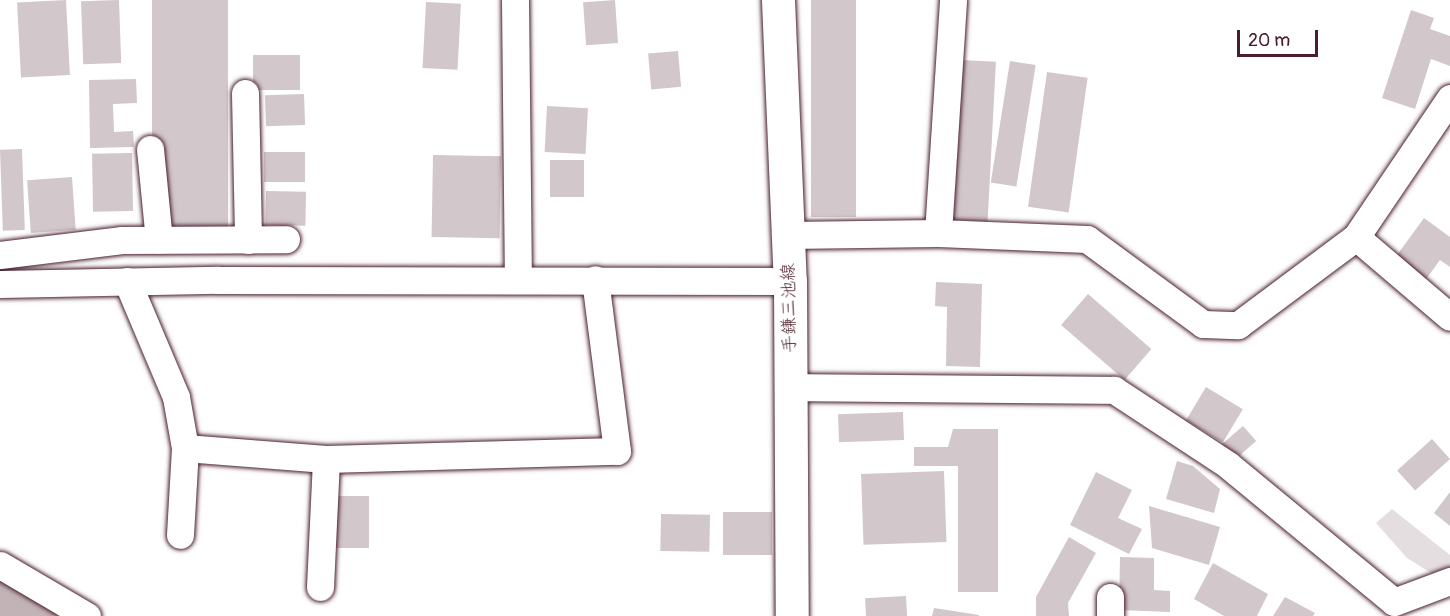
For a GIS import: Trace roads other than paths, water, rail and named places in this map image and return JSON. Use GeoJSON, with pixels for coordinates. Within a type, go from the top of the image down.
{"type":"FeatureCollection","features":[{"type":"Feature","properties":{"kind":"main road","name":"手鎌三池線"},"geometry":{"type":"LineString","coordinates":[[778,0],[790,281],[792,616]]}},
{"type":"Feature","properties":{"kind":"street"},"geometry":{"type":"LineString","coordinates":[[515,0],[518,279]]}},
{"type":"Feature","properties":{"kind":"street"},"geometry":{"type":"LineString","coordinates":[[938,233],[953,0]]}},
{"type":"Feature","properties":{"kind":"street"},"geometry":{"type":"LineString","coordinates":[[245,93],[248,240]]}},
{"type":"Feature","properties":{"kind":"street"},"geometry":{"type":"LineString","coordinates":[[787,235],[938,233],[1087,239],[1203,324],[1238,325],[1356,237],[1450,98]]}},
{"type":"Feature","properties":{"kind":"street"},"geometry":{"type":"LineString","coordinates":[[150,149],[159,240]]}},
{"type":"Feature","properties":{"kind":"street"},"geometry":{"type":"LineString","coordinates":[[1356,237],[1450,317]]}},
{"type":"Feature","properties":{"kind":"street"},"geometry":{"type":"LineString","coordinates":[[0,255],[122,240],[285,239]]}},
{"type":"Feature","properties":{"kind":"street"},"geometry":{"type":"LineString","coordinates":[[214,241],[218,280]]}},
{"type":"Feature","properties":{"kind":"street"},"geometry":{"type":"LineString","coordinates":[[185,448],[326,459],[617,451],[595,279]]}},
{"type":"Feature","properties":{"kind":"street"},"geometry":{"type":"LineString","coordinates":[[0,284],[218,280],[790,281]]}},
{"type":"Feature","properties":{"kind":"street"},"geometry":{"type":"LineString","coordinates":[[127,281],[176,397],[185,448],[180,535]]}},
{"type":"Feature","properties":{"kind":"street"},"geometry":{"type":"LineString","coordinates":[[792,387],[1114,390],[1228,465],[1394,602],[1450,581]]}},
{"type":"Feature","properties":{"kind":"street"},"geometry":{"type":"LineString","coordinates":[[321,587],[326,459]]}},
{"type":"Feature","properties":{"kind":"street"},"geometry":{"type":"LineString","coordinates":[[0,565],[87,616]]}},
{"type":"Feature","properties":{"kind":"waterway"},"geometry":{"type":"LineString","coordinates":[[0,595],[32,616]]}}]}
